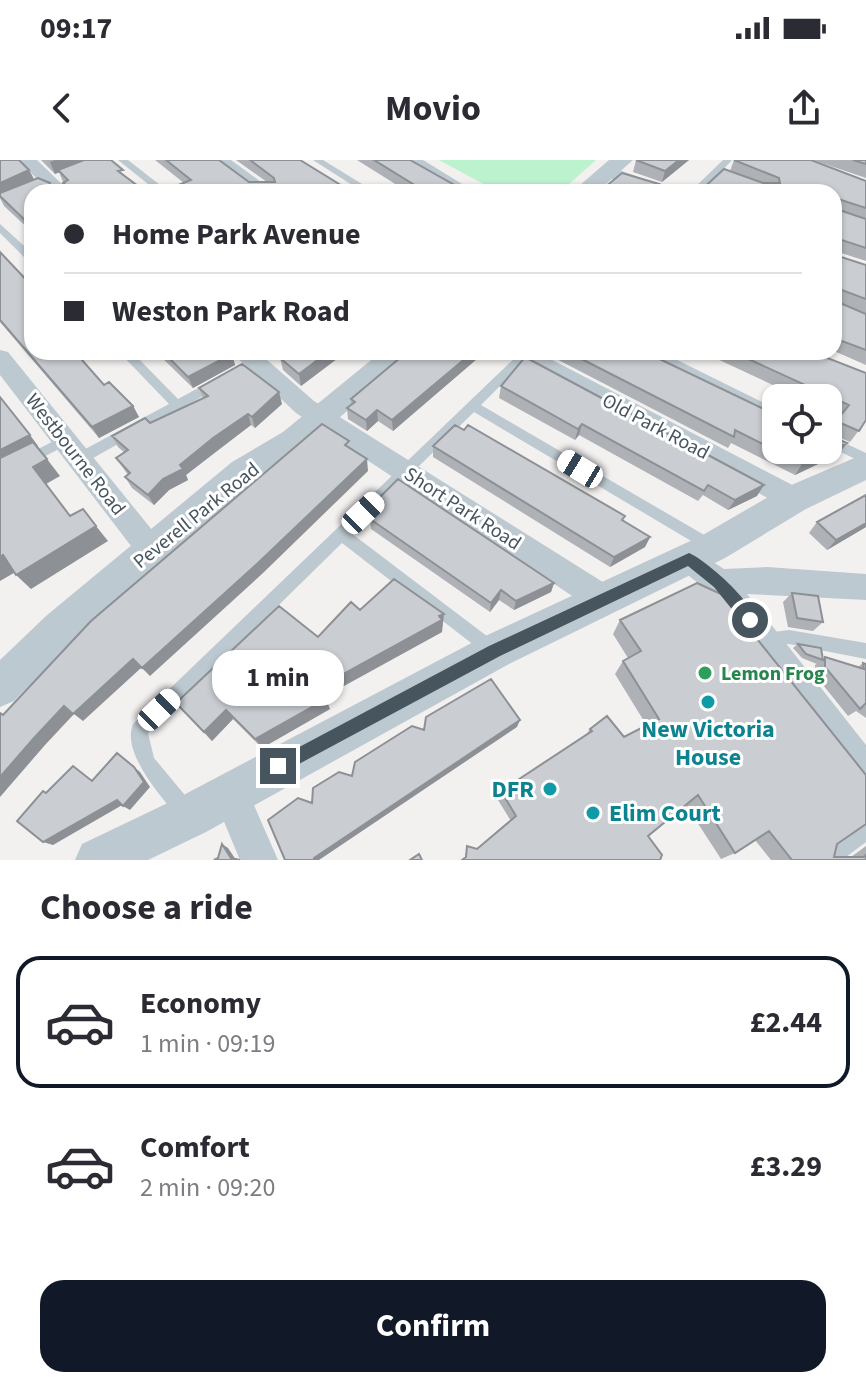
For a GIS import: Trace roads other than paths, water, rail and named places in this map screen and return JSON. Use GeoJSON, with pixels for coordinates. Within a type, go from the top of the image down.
{"type":"FeatureCollection","features":[{"type":"Feature","properties":{"kind":"street"},"geometry":{"type":"LineString","coordinates":[[27,160],[52,184]]}},
{"type":"Feature","properties":{"kind":"street"},"geometry":{"type":"LineString","coordinates":[[219,160],[254,184]]}},
{"type":"Feature","properties":{"kind":"street"},"geometry":{"type":"LineString","coordinates":[[410,160],[452,184]]}},
{"type":"Feature","properties":{"kind":"street"},"geometry":{"type":"LineString","coordinates":[[592,184],[615,165],[648,184]]}},
{"type":"Feature","properties":{"kind":"street","name":"Westbourne Road"},"geometry":{"type":"LineString","coordinates":[[0,358],[74,448],[151,550]]}},
{"type":"Feature","properties":{"kind":"street","name":"Peverell Park Road"},"geometry":{"type":"LineString","coordinates":[[0,687],[60,628],[244,471],[322,417],[390,360]]}},
{"type":"Feature","properties":{"kind":"street","name":"Old Park Road"},"geometry":{"type":"LineString","coordinates":[[536,360],[794,499]]}},
{"type":"Feature","properties":{"kind":"street","name":"Short Park Road"},"geometry":{"type":"LineString","coordinates":[[247,362],[322,417],[603,599]]}},
{"type":"Feature","properties":{"kind":"street"},"geometry":{"type":"LineString","coordinates":[[98,860],[190,816],[495,651],[603,599],[707,563],[794,499],[866,466]]}},
{"type":"Feature","properties":{"kind":"street"},"geometry":{"type":"LineString","coordinates":[[707,563],[767,580],[866,587]]}},
{"type":"Feature","properties":{"kind":"street"},"geometry":{"type":"LineString","coordinates":[[707,563],[863,767]]}},
{"type":"Feature","properties":{"kind":"street"},"geometry":{"type":"LineString","coordinates":[[230,793],[259,860]]}},
{"type":"Feature","properties":{"kind":"lane"},"geometry":{"type":"LineString","coordinates":[[122,160],[154,184]]}},
{"type":"Feature","properties":{"kind":"lane"},"geometry":{"type":"LineString","coordinates":[[317,160],[357,184]]}},
{"type":"Feature","properties":{"kind":"lane"},"geometry":{"type":"LineString","coordinates":[[703,184],[728,160]]}},
{"type":"Feature","properties":{"kind":"lane"},"geometry":{"type":"LineString","coordinates":[[714,172],[746,184]]}},
{"type":"Feature","properties":{"kind":"lane"},"geometry":{"type":"LineString","coordinates":[[0,227],[24,251]]}},
{"type":"Feature","properties":{"kind":"lane"},"geometry":{"type":"LineString","coordinates":[[133,360],[177,405]]}},
{"type":"Feature","properties":{"kind":"lane"},"geometry":{"type":"LineString","coordinates":[[190,816],[146,762],[139,730],[473,406],[516,360]]}},
{"type":"Feature","properties":{"kind":"lane"},"geometry":{"type":"LineString","coordinates":[[667,360],[762,407]]}},
{"type":"Feature","properties":{"kind":"lane"},"geometry":{"type":"LineString","coordinates":[[0,475],[177,405],[230,377]]}},
{"type":"Feature","properties":{"kind":"lane"},"geometry":{"type":"LineString","coordinates":[[473,406],[707,563]]}},
{"type":"Feature","properties":{"kind":"lane"},"geometry":{"type":"LineString","coordinates":[[842,447],[866,459]]}},
{"type":"Feature","properties":{"kind":"lane"},"geometry":{"type":"LineString","coordinates":[[341,534],[495,651]]}},
{"type":"Feature","properties":{"kind":"lane"},"geometry":{"type":"LineString","coordinates":[[765,639],[789,637],[866,651]]}},
{"type":"Feature","properties":{"kind":"lane"},"geometry":{"type":"LineString","coordinates":[[827,860],[866,830]]}},
{"type":"Feature","properties":{"kind":"place","name":"Lemon Frog"},"geometry":{"type":"Point","coordinates":[705,673]}},
{"type":"Feature","properties":{"kind":"place","name":"New Victoria House"},"geometry":{"type":"Point","coordinates":[708,702]}},
{"type":"Feature","properties":{"kind":"place","name":"DFR"},"geometry":{"type":"Point","coordinates":[550,789]}},
{"type":"Feature","properties":{"kind":"place","name":"Elim Court"},"geometry":{"type":"Point","coordinates":[593,813]}}]}
